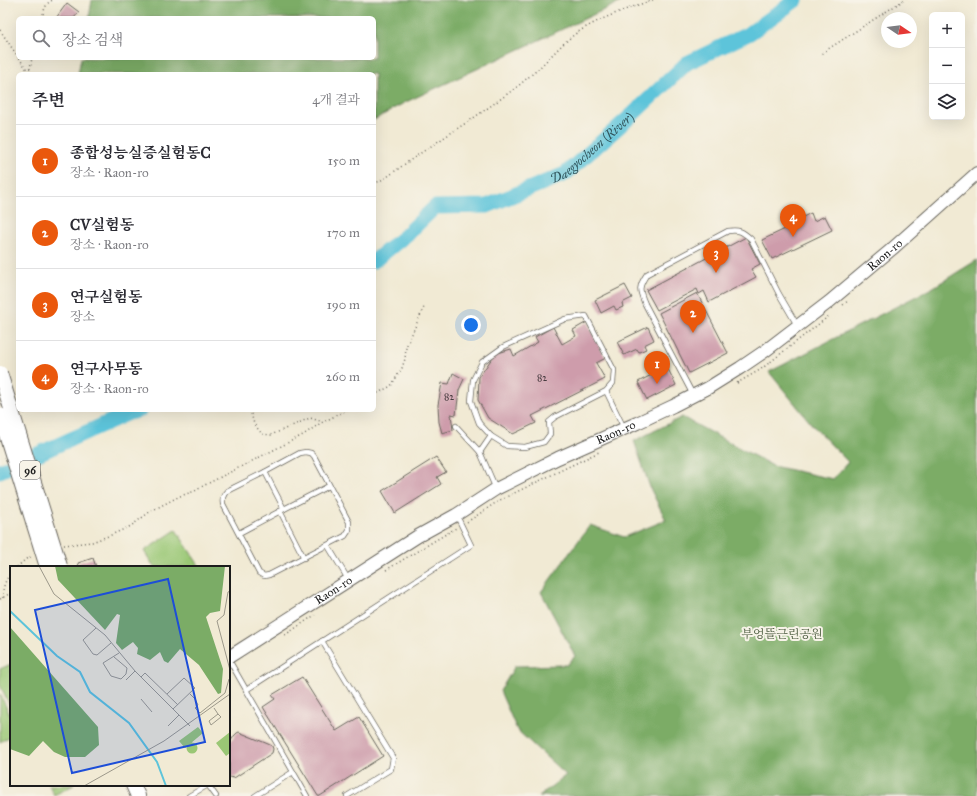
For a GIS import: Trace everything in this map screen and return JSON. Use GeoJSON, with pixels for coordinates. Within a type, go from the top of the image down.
{"type":"FeatureCollection","features":[{"type":"Feature","properties":{"kind":"main road","name":"Raon-ro"},"geometry":{"type":"LineString","coordinates":[[230,657],[418,536],[456,515],[496,489],[558,458],[644,420],[708,388],[740,368],[798,327],[834,298],[892,249],[977,173]]}},
{"type":"Feature","properties":{"kind":"main road","name":"96"},"geometry":{"type":"LineString","coordinates":[[0,374],[56,566]]}},
{"type":"Feature","properties":{"kind":"main road","name":"96"},"geometry":{"type":"LineString","coordinates":[[0,415],[56,566]]}},
{"type":"Feature","properties":{"kind":"main road"},"geometry":{"type":"LineString","coordinates":[[133,786],[138,796]]}},
{"type":"Feature","properties":{"kind":"main road"},"geometry":{"type":"LineString","coordinates":[[143,786],[148,796]]}},
{"type":"Feature","properties":{"kind":"lane"},"geometry":{"type":"LineString","coordinates":[[693,395],[640,293],[641,282],[647,274],[728,231],[735,230],[744,232],[751,238],[779,294],[798,327]]}},
{"type":"Feature","properties":{"kind":"lane"},"geometry":{"type":"LineString","coordinates":[[586,316],[614,370],[613,383],[606,391],[554,417],[549,422],[550,434],[544,442],[525,447],[507,446],[491,436],[479,423],[472,401],[473,380],[482,362],[503,347],[565,319],[586,316]]}},
{"type":"Feature","properties":{"kind":"lane"},"geometry":{"type":"LineString","coordinates":[[606,391],[624,428]]}},
{"type":"Feature","properties":{"kind":"lane"},"geometry":{"type":"LineString","coordinates":[[456,426],[480,452],[496,489]]}},
{"type":"Feature","properties":{"kind":"lane"},"geometry":{"type":"LineString","coordinates":[[480,452],[491,436]]}},
{"type":"Feature","properties":{"kind":"lane"},"geometry":{"type":"LineString","coordinates":[[300,453],[311,453],[314,456],[329,486],[349,522],[349,530],[345,536],[269,576],[264,576],[259,573],[223,504],[223,495],[227,491],[300,453]]}},
{"type":"Feature","properties":{"kind":"lane"},"geometry":{"type":"LineString","coordinates":[[265,472],[304,558]]}},
{"type":"Feature","properties":{"kind":"lane"},"geometry":{"type":"LineString","coordinates":[[239,533],[329,486]]}},
{"type":"Feature","properties":{"kind":"lane"},"geometry":{"type":"LineString","coordinates":[[246,690],[472,545],[456,515]]}},
{"type":"Feature","properties":{"kind":"lane"},"geometry":{"type":"LineString","coordinates":[[328,546],[349,580]]}},
{"type":"Feature","properties":{"kind":"lane"},"geometry":{"type":"LineString","coordinates":[[322,641],[393,758],[391,769],[347,796]]}},
{"type":"Feature","properties":{"kind":"lane"},"geometry":{"type":"LineString","coordinates":[[230,660],[307,796]]}},
{"type":"Feature","properties":{"kind":"lane"},"geometry":{"type":"LineString","coordinates":[[255,796],[293,772]]}},
{"type":"Feature","properties":{"kind":"lane"},"geometry":{"type":"LineString","coordinates":[[189,796],[206,786]]}},
{"type":"Feature","properties":{"kind":"lane"},"geometry":{"type":"LineString","coordinates":[[209,786],[216,796]]}},
{"type":"Feature","properties":{"kind":"path"},"geometry":{"type":"LineString","coordinates":[[43,16],[49,1],[53,0]]}},
{"type":"Feature","properties":{"kind":"path"},"geometry":{"type":"LineString","coordinates":[[376,183],[387,177],[511,91],[536,71],[563,44],[578,32],[629,8],[654,0]]}},
{"type":"Feature","properties":{"kind":"path"},"geometry":{"type":"LineString","coordinates":[[822,52],[904,0]]}},
{"type":"Feature","properties":{"kind":"path"},"geometry":{"type":"LineString","coordinates":[[0,30],[16,55]]}},
{"type":"Feature","properties":{"kind":"path"},"geometry":{"type":"LineString","coordinates":[[19,60],[28,72]]}},
{"type":"Feature","properties":{"kind":"path"},"geometry":{"type":"LineString","coordinates":[[29,72],[32,60]]}},
{"type":"Feature","properties":{"kind":"path"},"geometry":{"type":"LineString","coordinates":[[376,394],[391,386],[402,368],[405,360],[406,347],[425,306]]}},
{"type":"Feature","properties":{"kind":"path"},"geometry":{"type":"LineString","coordinates":[[251,412],[254,424],[262,434],[271,435],[310,418],[320,421],[321,423]]}},
{"type":"Feature","properties":{"kind":"path"},"geometry":{"type":"LineString","coordinates":[[59,547],[92,542],[131,526],[151,511],[180,496],[195,491],[303,435],[321,423],[343,412]]}},
{"type":"Feature","properties":{"kind":"path"},"geometry":{"type":"LineString","coordinates":[[18,566],[26,559],[37,555]]}},
{"type":"Feature","properties":{"kind":"path"},"geometry":{"type":"LineString","coordinates":[[3,598],[2,592],[6,579],[10,575]]}},
{"type":"Feature","properties":{"kind":"path"},"geometry":{"type":"LineString","coordinates":[[0,599],[10,594]]}},
{"type":"Feature","properties":{"kind":"green space"},"geometry":{"type":"Polygon","coordinates":[[[92,0],[625,0],[404,103],[376,119],[376,72],[78,72],[81,60],[376,60],[376,16],[89,16],[92,0]]]}},
{"type":"Feature","properties":{"kind":"green space","name":"부엉뜰근린공원"},"geometry":{"type":"Polygon","coordinates":[[[977,260],[977,796],[539,796],[566,775],[517,730],[500,691],[515,666],[567,665],[575,656],[541,592],[590,525],[624,537],[666,520],[651,490],[634,441],[682,417],[773,466],[833,479],[848,462],[813,426],[769,372],[932,288],[977,260]]]}},
{"type":"Feature","properties":{"kind":"green space"},"geometry":{"type":"Polygon","coordinates":[[[176,530],[199,566],[153,566],[144,551],[176,530]]]}},
{"type":"Feature","properties":{"kind":"green space"},"geometry":{"type":"Polygon","coordinates":[[[10,664],[10,706],[0,685],[0,669],[10,664]]]}},
{"type":"Feature","properties":{"kind":"green space"},"geometry":{"type":"Polygon","coordinates":[[[0,694],[10,715],[10,737],[0,742],[0,694]]]}},
{"type":"Feature","properties":{"kind":"green space"},"geometry":{"type":"Polygon","coordinates":[[[50,786],[72,786],[54,795],[50,786]]]}},
{"type":"Feature","properties":{"kind":"building"},"geometry":{"type":"Polygon","coordinates":[[[67,3],[79,12],[76,16],[57,16],[67,3]]]}},
{"type":"Feature","properties":{"kind":"building"},"geometry":{"type":"Polygon","coordinates":[[[811,213],[814,221],[825,216],[832,230],[772,259],[762,240],[802,221],[801,218],[811,213]]]}},
{"type":"Feature","properties":{"kind":"building"},"geometry":{"type":"Polygon","coordinates":[[[746,237],[760,264],[751,269],[756,277],[709,302],[704,291],[699,294],[697,289],[657,310],[646,290],[746,237]]]}},
{"type":"Feature","properties":{"kind":"building"},"geometry":{"type":"Polygon","coordinates":[[[625,285],[632,298],[622,303],[623,307],[616,310],[614,306],[601,313],[595,300],[625,285]]]}},
{"type":"Feature","properties":{"kind":"building"},"geometry":{"type":"Polygon","coordinates":[[[697,293],[728,353],[689,373],[659,313],[697,293]]]}},
{"type":"Feature","properties":{"kind":"building"},"geometry":{"type":"Polygon","coordinates":[[[587,322],[606,358],[596,363],[605,379],[532,416],[536,423],[513,434],[488,418],[478,400],[479,377],[495,354],[511,349],[514,356],[538,342],[535,337],[553,327],[562,344],[576,336],[573,330],[587,322]]]}},
{"type":"Feature","properties":{"kind":"building"},"geometry":{"type":"Polygon","coordinates":[[[648,327],[654,340],[644,345],[646,349],[639,352],[637,349],[624,355],[617,342],[648,327]]]}},
{"type":"Feature","properties":{"kind":"building"},"geometry":{"type":"Polygon","coordinates":[[[667,367],[676,385],[647,400],[638,382],[667,367]]]}},
{"type":"Feature","properties":{"kind":"building"},"geometry":{"type":"Polygon","coordinates":[[[453,373],[464,379],[459,390],[456,415],[451,414],[453,430],[442,433],[439,422],[438,405],[442,383],[449,384],[453,373]]]}},
{"type":"Feature","properties":{"kind":"building"},"geometry":{"type":"Polygon","coordinates":[[[436,457],[446,472],[437,477],[441,484],[395,513],[382,491],[436,457]]]}},
{"type":"Feature","properties":{"kind":"building"},"geometry":{"type":"Polygon","coordinates":[[[93,558],[96,566],[79,566],[78,563],[93,558]]]}},
{"type":"Feature","properties":{"kind":"building"},"geometry":{"type":"Polygon","coordinates":[[[302,677],[336,731],[359,717],[383,756],[320,796],[318,796],[263,707],[275,699],[272,695],[302,677]]]}},
{"type":"Feature","properties":{"kind":"building"},"geometry":{"type":"Polygon","coordinates":[[[239,732],[272,746],[273,749],[272,753],[234,778],[230,777],[230,742],[239,732]]]}},
{"type":"Feature","properties":{"kind":"waterway","name":"Daegyocheon (River)"},"geometry":{"type":"LineString","coordinates":[[376,259],[406,235],[435,207],[487,206],[565,174],[632,115],[687,63],[750,33],[796,0]]}},
{"type":"Feature","properties":{"kind":"waterway","name":"Daegyocheon (River)"},"geometry":{"type":"LineString","coordinates":[[0,471],[133,412]]}},
{"type":"Feature","properties":{"kind":"place","name":"연구사무동"},"geometry":{"type":"Point","coordinates":[793,237]}},
{"type":"Feature","properties":{"kind":"place","name":"연구실험동"},"geometry":{"type":"Point","coordinates":[716,273]}},
{"type":"Feature","properties":{"kind":"place","name":"CV실험동"},"geometry":{"type":"Point","coordinates":[693,333]}},
{"type":"Feature","properties":{"kind":"place","name":"종합성능실증실험동C"},"geometry":{"type":"Point","coordinates":[657,384]}}]}
